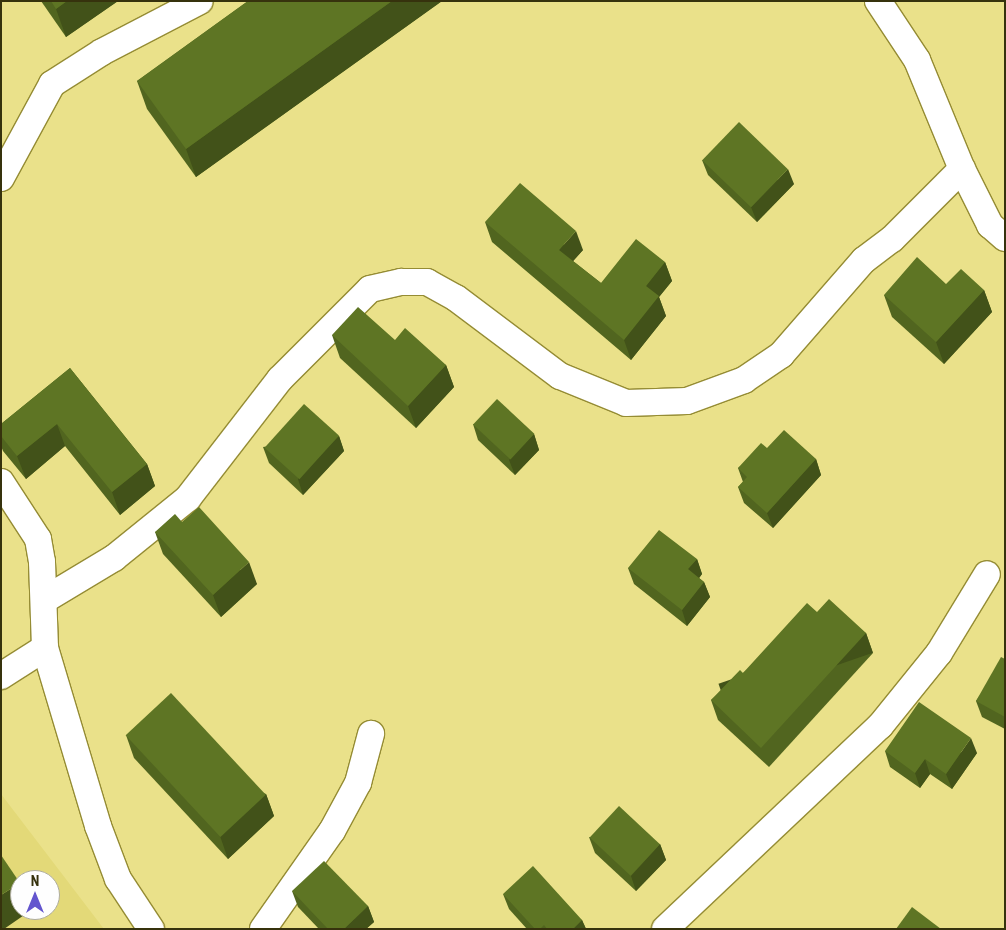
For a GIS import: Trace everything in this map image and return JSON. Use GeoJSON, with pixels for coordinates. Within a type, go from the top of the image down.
{"type":"FeatureCollection","features":[{"type":"Feature","properties":{"kind":"street"},"geometry":{"type":"LineString","coordinates":[[1,178],[52,84],[102,52],[200,1]]}},
{"type":"Feature","properties":{"kind":"street"},"geometry":{"type":"LineString","coordinates":[[878,1],[917,60],[962,169],[990,225],[1005,238]]}},
{"type":"Feature","properties":{"kind":"street"},"geometry":{"type":"LineString","coordinates":[[44,600],[114,558],[188,498],[280,379],[370,289],[401,282],[426,282],[456,298],[560,376],[626,404],[687,401],[744,380],[781,355],[864,260],[892,238],[962,169]]}},
{"type":"Feature","properties":{"kind":"street"},"geometry":{"type":"LineString","coordinates":[[1,482],[38,539],[44,600],[45,648],[98,826],[118,879],[151,929]]}},
{"type":"Feature","properties":{"kind":"street"},"geometry":{"type":"LineString","coordinates":[[665,929],[880,726],[939,653],[987,574]]}},
{"type":"Feature","properties":{"kind":"street"},"geometry":{"type":"LineString","coordinates":[[1,676],[45,648]]}},
{"type":"Feature","properties":{"kind":"street"},"geometry":{"type":"LineString","coordinates":[[263,929],[332,831],[358,783],[371,734]]}},
{"type":"Feature","properties":{"kind":"shaded area"},"geometry":{"type":"Polygon","coordinates":[[[1,794],[59,870],[10,870],[10,920],[60,920],[60,871],[104,929],[1,929],[1,794]]]}},
{"type":"Feature","properties":{"kind":"building"},"geometry":{"type":"Polygon","coordinates":[[[51,1],[67,1],[56,9],[51,1]]]}},
{"type":"Feature","properties":{"kind":"building"},"geometry":{"type":"Polygon","coordinates":[[[248,1],[392,1],[186,149],[137,81],[248,1]]]}},
{"type":"Feature","properties":{"kind":"building"},"geometry":{"type":"Polygon","coordinates":[[[739,122],[788,169],[751,207],[702,160],[739,122]]]}},
{"type":"Feature","properties":{"kind":"building"},"geometry":{"type":"Polygon","coordinates":[[[520,183],[576,231],[559,250],[601,283],[636,239],[665,262],[646,286],[659,296],[624,340],[485,222],[520,183]]]}},
{"type":"Feature","properties":{"kind":"building"},"geometry":{"type":"Polygon","coordinates":[[[917,257],[946,284],[961,269],[984,290],[936,342],[884,295],[917,257]]]}},
{"type":"Feature","properties":{"kind":"building"},"geometry":{"type":"Polygon","coordinates":[[[358,307],[395,340],[405,328],[446,365],[408,406],[332,335],[358,307]]]}},
{"type":"Feature","properties":{"kind":"building"},"geometry":{"type":"Polygon","coordinates":[[[70,368],[147,464],[112,492],[57,424],[17,456],[1,436],[1,424],[70,368]]]}},
{"type":"Feature","properties":{"kind":"building"},"geometry":{"type":"Polygon","coordinates":[[[497,399],[534,434],[510,459],[473,425],[497,399]]]}},
{"type":"Feature","properties":{"kind":"building"},"geometry":{"type":"Polygon","coordinates":[[[304,404],[339,435],[299,479],[265,448],[304,404]]]}},
{"type":"Feature","properties":{"kind":"building"},"geometry":{"type":"Polygon","coordinates":[[[784,430],[816,459],[767,513],[738,487],[747,477],[738,468],[761,443],[767,448],[784,430]]]}},
{"type":"Feature","properties":{"kind":"building"},"geometry":{"type":"Polygon","coordinates":[[[199,507],[249,562],[213,595],[155,532],[175,514],[182,522],[199,507]]]}},
{"type":"Feature","properties":{"kind":"building"},"geometry":{"type":"Polygon","coordinates":[[[659,530],[697,559],[688,569],[704,582],[682,610],[628,568],[659,530]]]}},
{"type":"Feature","properties":{"kind":"building"},"geometry":{"type":"Polygon","coordinates":[[[829,599],[866,633],[761,748],[711,700],[740,670],[743,673],[807,603],[817,612],[829,599]]]}},
{"type":"Feature","properties":{"kind":"building"},"geometry":{"type":"Polygon","coordinates":[[[1001,657],[1005,659],[1005,717],[976,701],[1001,657]]]}},
{"type":"Feature","properties":{"kind":"building"},"geometry":{"type":"Polygon","coordinates":[[[171,693],[266,795],[220,837],[126,735],[171,693]]]}},
{"type":"Feature","properties":{"kind":"building"},"geometry":{"type":"Polygon","coordinates":[[[919,702],[971,738],[946,774],[925,759],[915,773],[885,751],[919,702]]]}},
{"type":"Feature","properties":{"kind":"building"},"geometry":{"type":"Polygon","coordinates":[[[619,806],[660,844],[631,876],[590,837],[619,806]]]}},
{"type":"Feature","properties":{"kind":"building"},"geometry":{"type":"Polygon","coordinates":[[[1,855],[11,870],[10,889],[1,895],[1,855]]]}},
{"type":"Feature","properties":{"kind":"building"},"geometry":{"type":"Polygon","coordinates":[[[324,861],[368,906],[344,929],[328,929],[292,891],[324,861]]]}},
{"type":"Feature","properties":{"kind":"building"},"geometry":{"type":"Polygon","coordinates":[[[533,866],[582,920],[573,929],[547,929],[544,925],[540,929],[535,929],[503,894],[533,866]]]}},
{"type":"Feature","properties":{"kind":"building"},"geometry":{"type":"Polygon","coordinates":[[[912,907],[941,929],[896,929],[912,907]]]}}]}
